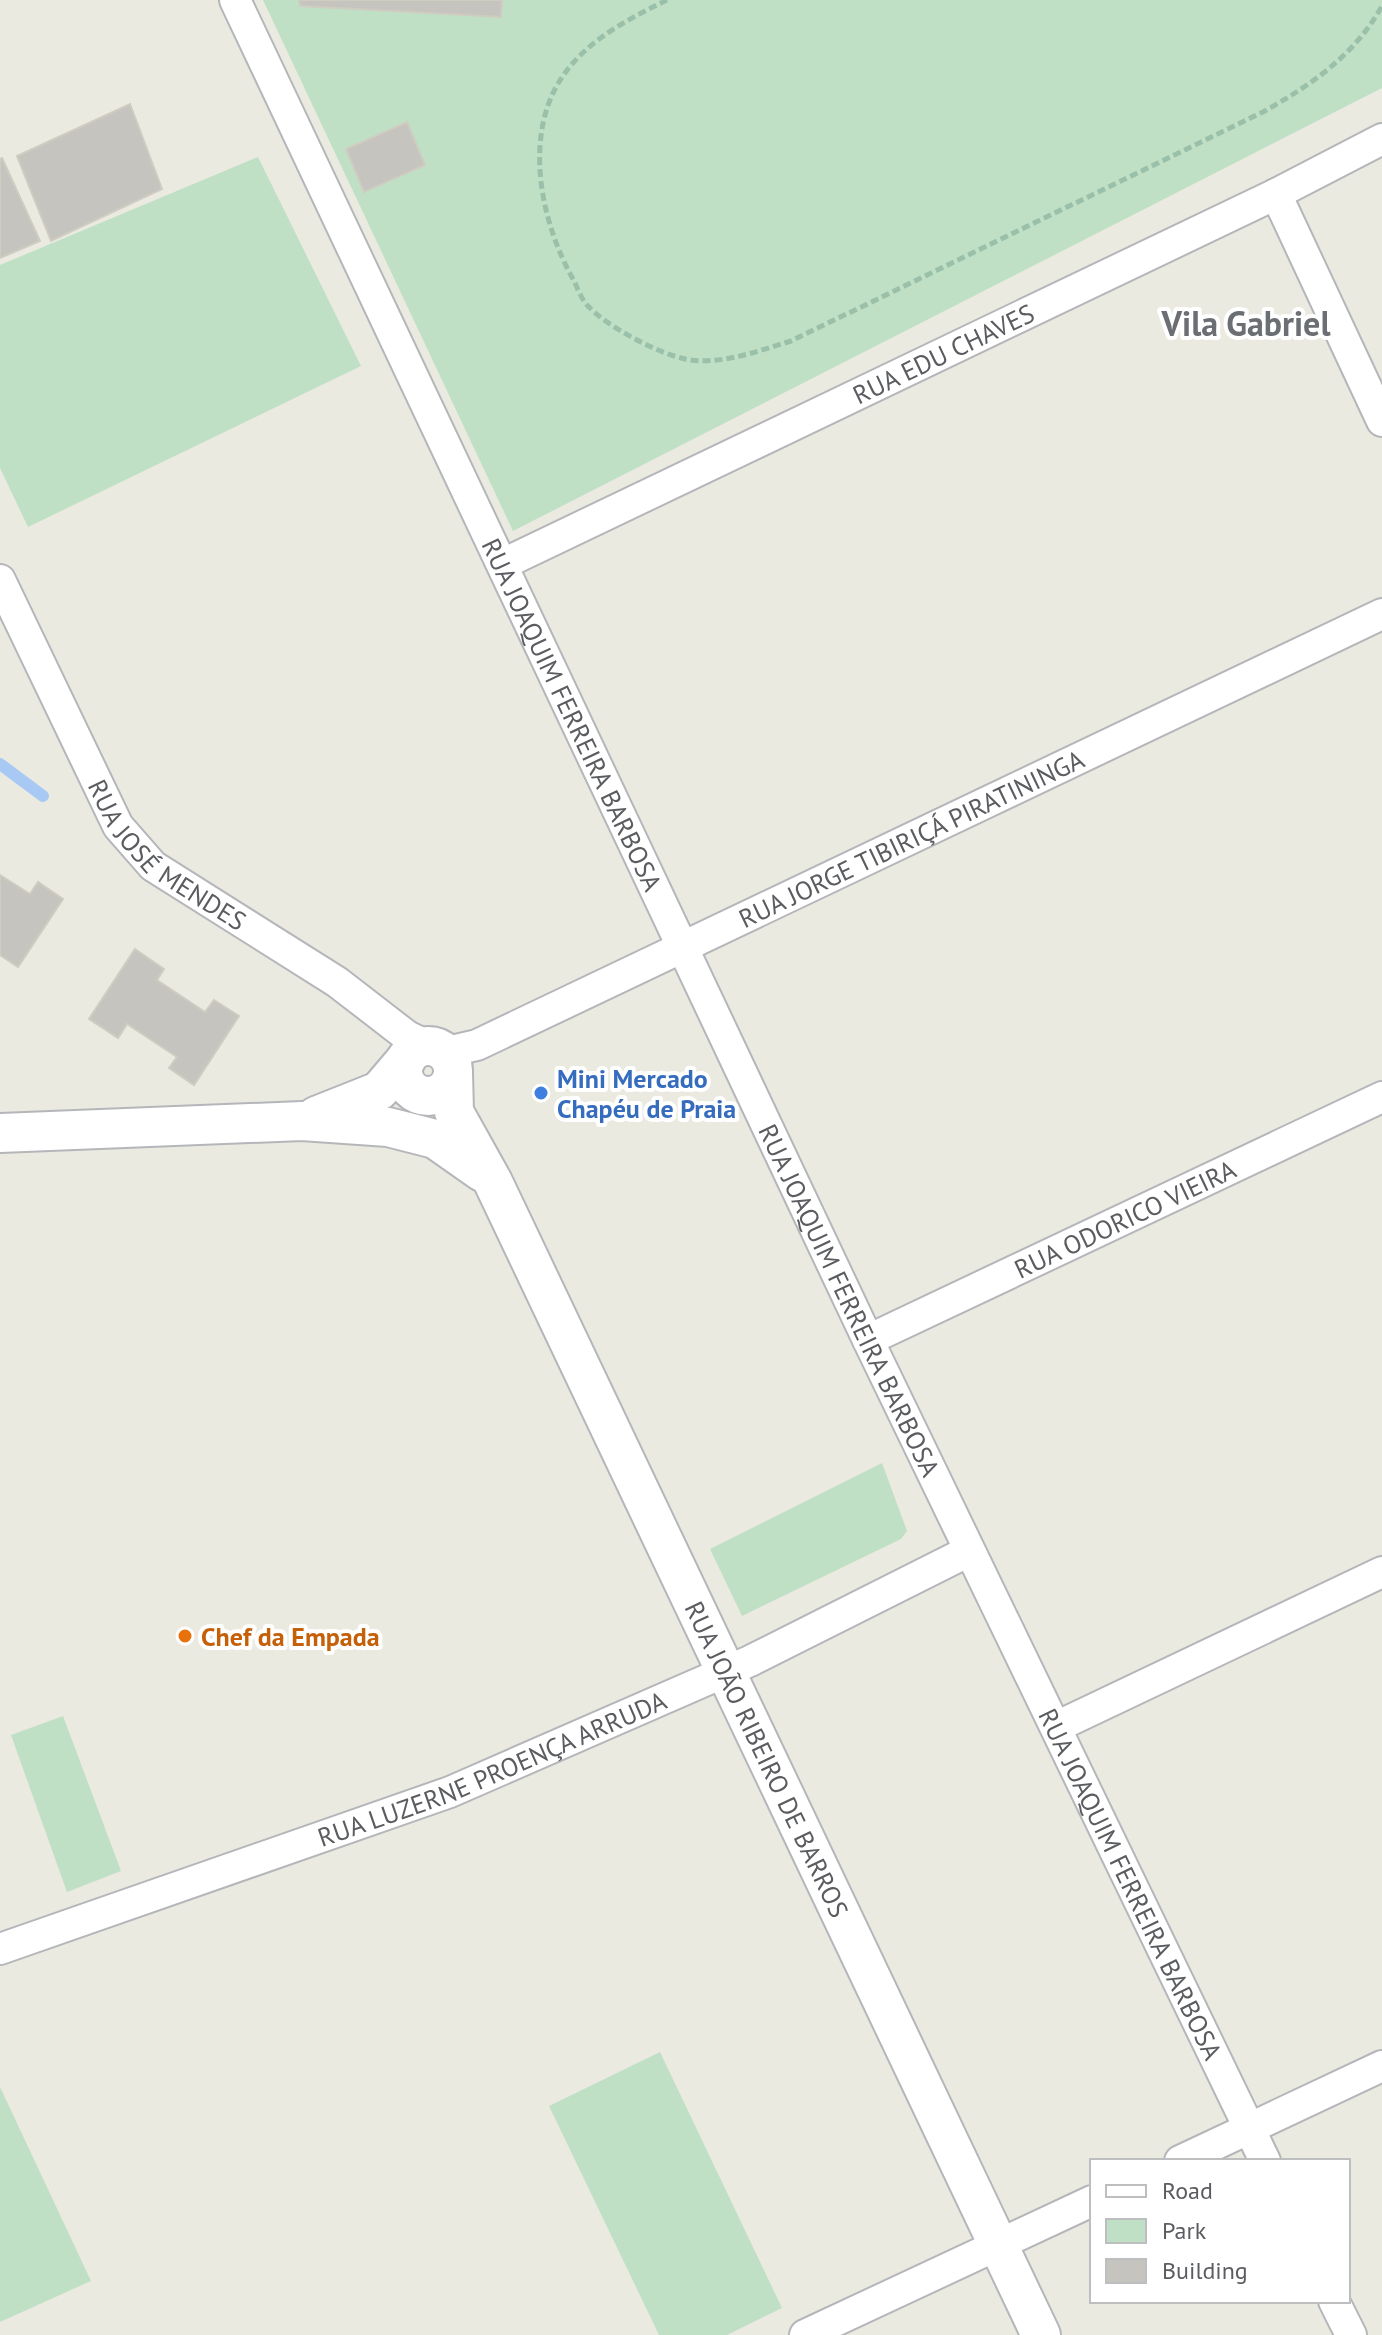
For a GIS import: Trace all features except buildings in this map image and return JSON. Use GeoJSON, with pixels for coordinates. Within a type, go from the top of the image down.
{"type":"FeatureCollection","features":[{"type":"Feature","properties":{"kind":"street","name":"RUA JOAQUIM FERREIRA BARBOSA"},"geometry":{"type":"LineString","coordinates":[[235,0],[868,1340],[1264,2159]]}},
{"type":"Feature","properties":{"kind":"street","name":"RUA EDU CHAVES"},"geometry":{"type":"LineString","coordinates":[[503,564],[1276,194],[1382,139]]}},
{"type":"Feature","properties":{"kind":"street"},"geometry":{"type":"LineString","coordinates":[[1276,194],[1382,421]]}},
{"type":"Feature","properties":{"kind":"street","name":"RUA JOSÉ MENDES"},"geometry":{"type":"LineString","coordinates":[[0,580],[118,826],[153,866],[337,982],[431,1056]]}},
{"type":"Feature","properties":{"kind":"street","name":"RUA JORGE TIBIRIÇÁ PIRATININGA"},"geometry":{"type":"LineString","coordinates":[[431,1056],[477,1045],[1382,614]]}},
{"type":"Feature","properties":{"kind":"street","name":"RUA JOÃO RIBEIRO DE BARROS"},"geometry":{"type":"LineString","coordinates":[[302,1121],[379,1091],[431,1056],[454,1112],[493,1182],[1041,2335]]}},
{"type":"Feature","properties":{"kind":"street","name":"RUA ODORICO VIEIRA"},"geometry":{"type":"LineString","coordinates":[[868,1340],[1382,1097]]}},
{"type":"Feature","properties":{"kind":"street","name":"RUA JOÃO RIBEIRO DE BARROS"},"geometry":{"type":"LineString","coordinates":[[0,1133],[302,1121],[388,1127],[435,1139],[467,1159],[493,1182]]}},
{"type":"Feature","properties":{"kind":"street","name":"RUA LUZERNE PROENÇA ARRUDA"},"geometry":{"type":"LineString","coordinates":[[0,1949],[450,1792],[725,1672],[969,1551]]}},
{"type":"Feature","properties":{"kind":"street"},"geometry":{"type":"LineString","coordinates":[[1056,1727],[1382,1572]]}},
{"type":"Feature","properties":{"kind":"street"},"geometry":{"type":"LineString","coordinates":[[1184,2159],[1382,2066]]}},
{"type":"Feature","properties":{"kind":"street"},"geometry":{"type":"LineString","coordinates":[[805,2335],[1090,2202]]}},
{"type":"Feature","properties":{"kind":"street"},"geometry":{"type":"LineString","coordinates":[[1335,2303],[1351,2335]]}},
{"type":"Feature","properties":{"kind":"path"},"geometry":{"type":"LineString","coordinates":[[667,0],[590,44],[555,89],[541,132],[539,176],[561,258],[588,307],[636,339],[685,359],[731,358],[791,341],[1263,112],[1309,86],[1344,57],[1382,6]]}},
{"type":"Feature","properties":{"kind":"green space"},"geometry":{"type":"Polygon","coordinates":[[[263,0],[1382,0],[1382,88],[513,531],[263,0]]]}},
{"type":"Feature","properties":{"kind":"green space"},"geometry":{"type":"Polygon","coordinates":[[[258,157],[361,366],[28,527],[0,468],[0,265],[258,157]]]}},
{"type":"Feature","properties":{"kind":"green space"},"geometry":{"type":"Polygon","coordinates":[[[882,1463],[907,1531],[901,1539],[742,1616],[710,1549],[882,1463]]]}},
{"type":"Feature","properties":{"kind":"green space"},"geometry":{"type":"Polygon","coordinates":[[[63,1716],[121,1871],[67,1892],[11,1735],[63,1716]]]}},
{"type":"Feature","properties":{"kind":"green space"},"geometry":{"type":"Polygon","coordinates":[[[660,2052],[782,2308],[727,2335],[659,2335],[549,2106],[660,2052]]]}},
{"type":"Feature","properties":{"kind":"green space"},"geometry":{"type":"Polygon","coordinates":[[[0,2087],[91,2281],[0,2322],[0,2087]]]}},
{"type":"Feature","properties":{"kind":"waterway"},"geometry":{"type":"LineString","coordinates":[[0,764],[43,796]]}},
{"type":"Feature","properties":{"kind":"place","name":"Mini Mercado Chapéu de Praia"},"geometry":{"type":"Point","coordinates":[541,1093]}},
{"type":"Feature","properties":{"kind":"place","name":"Chef da Empada"},"geometry":{"type":"Point","coordinates":[185,1636]}},
{"type":"Feature","properties":{"kind":"district","name":"Vila Gabriel"},"geometry":{"type":"Point","coordinates":[1246,323]}}]}
